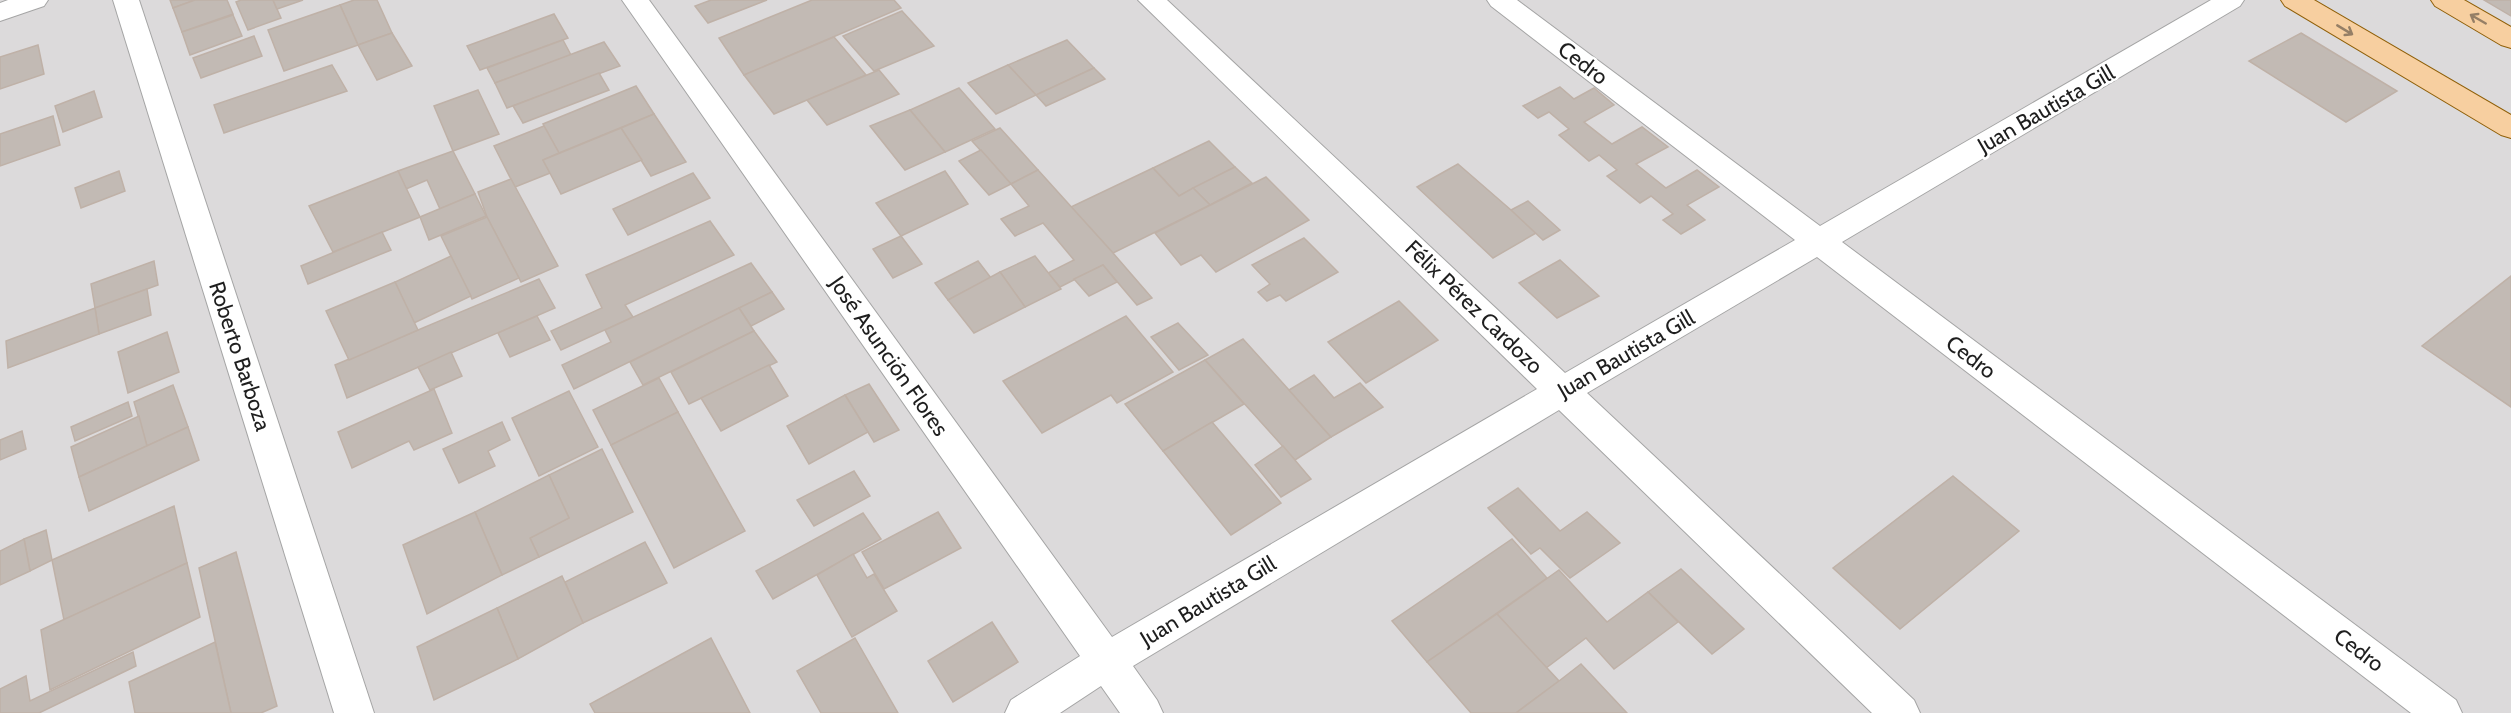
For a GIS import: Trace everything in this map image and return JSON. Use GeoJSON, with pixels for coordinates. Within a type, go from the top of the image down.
{"type":"FeatureCollection","features":[{"type":"Feature","properties":{"kind":"main road"},"geometry":{"type":"LineString","coordinates":[[2294,0],[2511,128]]}},
{"type":"Feature","properties":{"kind":"main road"},"geometry":{"type":"LineString","coordinates":[[2444,0],[2511,39]]}},
{"type":"Feature","properties":{"kind":"street"},"geometry":{"type":"LineString","coordinates":[[0,12],[35,0]]}},
{"type":"Feature","properties":{"kind":"street","name":"Roberto Barboza"},"geometry":{"type":"LineString","coordinates":[[126,0],[354,713]]}},
{"type":"Feature","properties":{"kind":"street","name":"José Asunción Flores"},"geometry":{"type":"LineString","coordinates":[[636,0],[1143,713]]}},
{"type":"Feature","properties":{"kind":"street","name":"Félix Pérez Cardozo"},"geometry":{"type":"LineString","coordinates":[[1151,0],[1900,713]]}},
{"type":"Feature","properties":{"kind":"street","name":"Cedro"},"geometry":{"type":"LineString","coordinates":[[1500,0],[2442,713]]}},
{"type":"Feature","properties":{"kind":"street","name":"Juan Bautista Gill"},"geometry":{"type":"LineString","coordinates":[[1025,713],[1562,391],[2231,0]]}},
{"type":"Feature","properties":{"kind":"shaded area"},"geometry":{"type":"Polygon","coordinates":[[[0,0],[2511,0],[2511,713],[0,713],[0,0]]]}},
{"type":"Feature","properties":{"kind":"building"},"geometry":{"type":"Polygon","coordinates":[[[170,0],[195,0],[173,8],[170,0]]]}},
{"type":"Feature","properties":{"kind":"building"},"geometry":{"type":"Polygon","coordinates":[[[195,0],[227,0],[233,14],[182,32],[173,8],[195,0]]]}},
{"type":"Feature","properties":{"kind":"building"},"geometry":{"type":"Polygon","coordinates":[[[273,0],[281,18],[248,30],[236,2],[273,0]]]}},
{"type":"Feature","properties":{"kind":"building"},"geometry":{"type":"Polygon","coordinates":[[[273,0],[303,0],[277,9],[273,0]]]}},
{"type":"Feature","properties":{"kind":"building"},"geometry":{"type":"Polygon","coordinates":[[[354,0],[377,0],[392,33],[358,45],[340,5],[354,0]]]}},
{"type":"Feature","properties":{"kind":"building"},"geometry":{"type":"Polygon","coordinates":[[[711,0],[767,0],[708,23],[695,6],[711,0]]]}},
{"type":"Feature","properties":{"kind":"building"},"geometry":{"type":"Polygon","coordinates":[[[812,0],[894,0],[901,8],[744,75],[719,38],[812,0]]]}},
{"type":"Feature","properties":{"kind":"building"},"geometry":{"type":"Polygon","coordinates":[[[2484,0],[2511,0],[2511,16],[2484,0]]]}},
{"type":"Feature","properties":{"kind":"building"},"geometry":{"type":"Polygon","coordinates":[[[340,5],[358,45],[284,71],[268,30],[340,5]]]}},
{"type":"Feature","properties":{"kind":"building"},"geometry":{"type":"Polygon","coordinates":[[[902,11],[934,46],[874,71],[843,36],[902,11]]]}},
{"type":"Feature","properties":{"kind":"building"},"geometry":{"type":"Polygon","coordinates":[[[554,14],[568,38],[480,70],[467,46],[554,14]]]}},
{"type":"Feature","properties":{"kind":"building"},"geometry":{"type":"Polygon","coordinates":[[[233,15],[242,36],[190,55],[182,32],[233,15]]]}},
{"type":"Feature","properties":{"kind":"building"},"geometry":{"type":"Polygon","coordinates":[[[392,33],[412,66],[377,80],[358,45],[392,33]]]}},
{"type":"Feature","properties":{"kind":"building"},"geometry":{"type":"Polygon","coordinates":[[[2301,33],[2397,91],[2346,122],[2249,61],[2301,33]]]}},
{"type":"Feature","properties":{"kind":"building"},"geometry":{"type":"Polygon","coordinates":[[[254,36],[262,56],[201,78],[193,58],[254,36]]]}},
{"type":"Feature","properties":{"kind":"building"},"geometry":{"type":"Polygon","coordinates":[[[834,37],[866,75],[774,114],[744,75],[834,37]]]}},
{"type":"Feature","properties":{"kind":"building"},"geometry":{"type":"Polygon","coordinates":[[[563,40],[571,55],[495,83],[487,68],[563,40]]]}},
{"type":"Feature","properties":{"kind":"building"},"geometry":{"type":"Polygon","coordinates":[[[1067,40],[1094,68],[1036,95],[1008,65],[1067,40]]]}},
{"type":"Feature","properties":{"kind":"building"},"geometry":{"type":"Polygon","coordinates":[[[604,42],[620,66],[507,108],[495,83],[604,42]]]}},
{"type":"Feature","properties":{"kind":"building"},"geometry":{"type":"Polygon","coordinates":[[[38,45],[44,74],[0,89],[0,57],[38,45]]]}},
{"type":"Feature","properties":{"kind":"building"},"geometry":{"type":"Polygon","coordinates":[[[332,65],[347,91],[224,133],[214,105],[332,65]]]}},
{"type":"Feature","properties":{"kind":"building"},"geometry":{"type":"Polygon","coordinates":[[[1008,65],[1036,95],[996,114],[968,83],[1008,65]]]}},
{"type":"Feature","properties":{"kind":"building"},"geometry":{"type":"Polygon","coordinates":[[[1094,68],[1105,79],[1046,106],[1036,95],[1094,68]]]}},
{"type":"Feature","properties":{"kind":"building"},"geometry":{"type":"Polygon","coordinates":[[[879,70],[899,94],[827,125],[807,100],[879,70]]]}},
{"type":"Feature","properties":{"kind":"building"},"geometry":{"type":"Polygon","coordinates":[[[599,73],[609,90],[523,123],[513,106],[599,73]]]}},
{"type":"Feature","properties":{"kind":"building"},"geometry":{"type":"Polygon","coordinates":[[[636,86],[654,114],[559,153],[543,124],[636,86]]]}},
{"type":"Feature","properties":{"kind":"building"},"geometry":{"type":"Polygon","coordinates":[[[1560,87],[1574,99],[1594,88],[1614,105],[1584,122],[1612,144],[1642,127],[1668,147],[1636,164],[1666,188],[1697,170],[1719,187],[1687,205],[1705,220],[1681,234],[1663,220],[1673,214],[1651,196],[1640,203],[1607,176],[1617,170],[1599,155],[1589,161],[1559,135],[1569,129],[1549,112],[1538,118],[1523,106],[1560,87]]]}},
{"type":"Feature","properties":{"kind":"building"},"geometry":{"type":"Polygon","coordinates":[[[959,88],[995,129],[945,152],[910,110],[959,88]]]}},
{"type":"Feature","properties":{"kind":"building"},"geometry":{"type":"Polygon","coordinates":[[[478,90],[499,134],[453,151],[434,106],[478,90]]]}},
{"type":"Feature","properties":{"kind":"building"},"geometry":{"type":"Polygon","coordinates":[[[94,91],[102,117],[63,132],[55,106],[94,91]]]}},
{"type":"Feature","properties":{"kind":"building"},"geometry":{"type":"Polygon","coordinates":[[[910,110],[945,152],[905,170],[870,126],[910,110]]]}},
{"type":"Feature","properties":{"kind":"building"},"geometry":{"type":"Polygon","coordinates":[[[654,114],[686,162],[651,176],[621,128],[654,114]]]}},
{"type":"Feature","properties":{"kind":"building"},"geometry":{"type":"Polygon","coordinates":[[[53,116],[60,145],[0,166],[0,134],[53,116]]]}},
{"type":"Feature","properties":{"kind":"building"},"geometry":{"type":"Polygon","coordinates":[[[544,126],[559,153],[543,160],[550,173],[515,187],[494,146],[544,126]]]}},
{"type":"Feature","properties":{"kind":"building"},"geometry":{"type":"Polygon","coordinates":[[[621,128],[642,160],[561,194],[543,160],[621,128]]]}},
{"type":"Feature","properties":{"kind":"building"},"geometry":{"type":"Polygon","coordinates":[[[1000,128],[1038,170],[1011,184],[972,141],[1000,128]]]}},
{"type":"Feature","properties":{"kind":"building"},"geometry":{"type":"Polygon","coordinates":[[[1209,141],[1235,167],[1179,196],[1153,168],[1209,141]]]}},
{"type":"Feature","properties":{"kind":"building"},"geometry":{"type":"Polygon","coordinates":[[[981,150],[1011,184],[989,195],[959,161],[981,150]]]}},
{"type":"Feature","properties":{"kind":"building"},"geometry":{"type":"Polygon","coordinates":[[[453,151],[475,194],[440,209],[427,180],[406,189],[398,171],[453,151]]]}},
{"type":"Feature","properties":{"kind":"building"},"geometry":{"type":"Polygon","coordinates":[[[1458,164],[1536,233],[1493,258],[1417,187],[1458,164]]]}},
{"type":"Feature","properties":{"kind":"building"},"geometry":{"type":"Polygon","coordinates":[[[1235,167],[1252,183],[1210,205],[1193,188],[1235,167]]]}},
{"type":"Feature","properties":{"kind":"building"},"geometry":{"type":"Polygon","coordinates":[[[1153,168],[1179,196],[1193,188],[1210,205],[1113,253],[1071,207],[1153,168]]]}},
{"type":"Feature","properties":{"kind":"building"},"geometry":{"type":"Polygon","coordinates":[[[1038,170],[1152,298],[1137,305],[1103,265],[1060,287],[1048,273],[1074,260],[1043,223],[1015,236],[1001,219],[1029,206],[1011,184],[1038,170]]]}},
{"type":"Feature","properties":{"kind":"building"},"geometry":{"type":"Polygon","coordinates":[[[119,171],[125,191],[81,208],[75,188],[119,171]]]}},
{"type":"Feature","properties":{"kind":"building"},"geometry":{"type":"Polygon","coordinates":[[[398,171],[420,217],[333,252],[309,206],[398,171]]]}},
{"type":"Feature","properties":{"kind":"building"},"geometry":{"type":"Polygon","coordinates":[[[945,171],[968,204],[901,236],[876,203],[945,171]]]}},
{"type":"Feature","properties":{"kind":"building"},"geometry":{"type":"Polygon","coordinates":[[[693,173],[710,198],[628,235],[613,209],[693,173]]]}},
{"type":"Feature","properties":{"kind":"building"},"geometry":{"type":"Polygon","coordinates":[[[1266,177],[1309,220],[1216,272],[1201,255],[1181,265],[1155,233],[1266,177]]]}},
{"type":"Feature","properties":{"kind":"building"},"geometry":{"type":"Polygon","coordinates":[[[511,179],[558,266],[521,282],[487,217],[478,192],[511,179]]]}},
{"type":"Feature","properties":{"kind":"building"},"geometry":{"type":"Polygon","coordinates":[[[475,194],[486,216],[429,240],[420,217],[475,194]]]}},
{"type":"Feature","properties":{"kind":"building"},"geometry":{"type":"Polygon","coordinates":[[[1528,201],[1560,230],[1543,240],[1511,210],[1528,201]]]}},
{"type":"Feature","properties":{"kind":"building"},"geometry":{"type":"Polygon","coordinates":[[[487,217],[519,278],[472,299],[441,236],[487,217]]]}},
{"type":"Feature","properties":{"kind":"building"},"geometry":{"type":"Polygon","coordinates":[[[710,221],[734,255],[625,305],[633,317],[561,350],[551,331],[602,308],[586,275],[710,221]]]}},
{"type":"Feature","properties":{"kind":"building"},"geometry":{"type":"Polygon","coordinates":[[[382,232],[391,250],[308,284],[301,266],[382,232]]]}},
{"type":"Feature","properties":{"kind":"building"},"geometry":{"type":"Polygon","coordinates":[[[901,236],[922,264],[893,278],[873,249],[901,236]]]}},
{"type":"Feature","properties":{"kind":"building"},"geometry":{"type":"Polygon","coordinates":[[[1304,238],[1338,272],[1286,301],[1280,295],[1267,301],[1258,292],[1270,284],[1252,265],[1304,238]]]}},
{"type":"Feature","properties":{"kind":"building"},"geometry":{"type":"Polygon","coordinates":[[[451,256],[471,296],[414,323],[395,282],[451,256]]]}},
{"type":"Feature","properties":{"kind":"building"},"geometry":{"type":"Polygon","coordinates":[[[1035,256],[1061,289],[1025,307],[1000,272],[1035,256]]]}},
{"type":"Feature","properties":{"kind":"building"},"geometry":{"type":"Polygon","coordinates":[[[1560,260],[1599,296],[1557,318],[1519,283],[1560,260]]]}},
{"type":"Feature","properties":{"kind":"building"},"geometry":{"type":"Polygon","coordinates":[[[154,261],[158,285],[95,308],[91,284],[154,261]]]}},
{"type":"Feature","properties":{"kind":"building"},"geometry":{"type":"Polygon","coordinates":[[[978,261],[991,278],[948,300],[935,283],[978,261]]]}},
{"type":"Feature","properties":{"kind":"building"},"geometry":{"type":"Polygon","coordinates":[[[751,263],[772,292],[574,389],[562,365],[611,342],[605,330],[751,263]]]}},
{"type":"Feature","properties":{"kind":"building"},"geometry":{"type":"Polygon","coordinates":[[[1103,265],[1117,282],[1089,296],[1074,279],[1103,265]]]}},
{"type":"Feature","properties":{"kind":"building"},"geometry":{"type":"Polygon","coordinates":[[[1000,272],[1025,307],[974,333],[948,300],[1000,272]]]}},
{"type":"Feature","properties":{"kind":"building"},"geometry":{"type":"Polygon","coordinates":[[[2511,276],[2511,407],[2422,346],[2511,276]]]}},
{"type":"Feature","properties":{"kind":"building"},"geometry":{"type":"Polygon","coordinates":[[[539,279],[555,308],[347,398],[335,365],[539,279]]]}},
{"type":"Feature","properties":{"kind":"building"},"geometry":{"type":"Polygon","coordinates":[[[395,282],[418,330],[349,360],[326,311],[395,282]]]}},
{"type":"Feature","properties":{"kind":"building"},"geometry":{"type":"Polygon","coordinates":[[[147,289],[151,315],[99,334],[95,308],[147,289]]]}},
{"type":"Feature","properties":{"kind":"building"},"geometry":{"type":"Polygon","coordinates":[[[772,292],[784,309],[751,326],[739,308],[772,292]]]}},
{"type":"Feature","properties":{"kind":"building"},"geometry":{"type":"Polygon","coordinates":[[[1399,301],[1438,340],[1366,383],[1328,342],[1399,301]]]}},
{"type":"Feature","properties":{"kind":"building"},"geometry":{"type":"Polygon","coordinates":[[[95,308],[99,334],[8,368],[6,341],[95,308]]]}},
{"type":"Feature","properties":{"kind":"building"},"geometry":{"type":"Polygon","coordinates":[[[739,308],[754,331],[643,385],[630,362],[739,308]]]}},
{"type":"Feature","properties":{"kind":"building"},"geometry":{"type":"Polygon","coordinates":[[[537,316],[550,340],[510,357],[498,333],[537,316]]]}},
{"type":"Feature","properties":{"kind":"building"},"geometry":{"type":"Polygon","coordinates":[[[1126,316],[1173,372],[1117,403],[1111,395],[1042,433],[1003,381],[1126,316]]]}},
{"type":"Feature","properties":{"kind":"building"},"geometry":{"type":"Polygon","coordinates":[[[1178,323],[1208,355],[1179,370],[1151,337],[1178,323]]]}},
{"type":"Feature","properties":{"kind":"building"},"geometry":{"type":"Polygon","coordinates":[[[754,331],[777,362],[689,404],[671,372],[754,331]]]}},
{"type":"Feature","properties":{"kind":"building"},"geometry":{"type":"Polygon","coordinates":[[[167,332],[179,372],[128,393],[118,352],[167,332]]]}},
{"type":"Feature","properties":{"kind":"building"},"geometry":{"type":"Polygon","coordinates":[[[1243,339],[1331,437],[1295,460],[1205,360],[1243,339]]]}},
{"type":"Feature","properties":{"kind":"building"},"geometry":{"type":"Polygon","coordinates":[[[451,352],[462,376],[430,390],[418,367],[451,352]]]}},
{"type":"Feature","properties":{"kind":"building"},"geometry":{"type":"Polygon","coordinates":[[[1205,360],[1244,404],[1163,451],[1125,404],[1205,360]]]}},
{"type":"Feature","properties":{"kind":"building"},"geometry":{"type":"Polygon","coordinates":[[[769,365],[788,396],[721,431],[701,398],[769,365]]]}},
{"type":"Feature","properties":{"kind":"building"},"geometry":{"type":"Polygon","coordinates":[[[1314,375],[1334,398],[1360,383],[1383,407],[1331,437],[1289,390],[1314,375]]]}},
{"type":"Feature","properties":{"kind":"building"},"geometry":{"type":"Polygon","coordinates":[[[659,378],[678,412],[611,445],[593,410],[659,378]]]}},
{"type":"Feature","properties":{"kind":"building"},"geometry":{"type":"Polygon","coordinates":[[[869,384],[899,430],[874,442],[845,395],[869,384]]]}},
{"type":"Feature","properties":{"kind":"building"},"geometry":{"type":"Polygon","coordinates":[[[173,385],[188,427],[147,446],[134,402],[173,385]]]}},
{"type":"Feature","properties":{"kind":"building"},"geometry":{"type":"Polygon","coordinates":[[[434,389],[452,433],[414,450],[409,441],[352,468],[338,432],[434,389]]]}},
{"type":"Feature","properties":{"kind":"building"},"geometry":{"type":"Polygon","coordinates":[[[569,391],[598,447],[539,476],[512,418],[569,391]]]}},
{"type":"Feature","properties":{"kind":"building"},"geometry":{"type":"Polygon","coordinates":[[[845,395],[868,432],[809,464],[787,426],[845,395]]]}},
{"type":"Feature","properties":{"kind":"building"},"geometry":{"type":"Polygon","coordinates":[[[128,402],[132,416],[75,441],[71,427],[128,402]]]}},
{"type":"Feature","properties":{"kind":"building"},"geometry":{"type":"Polygon","coordinates":[[[678,412],[745,531],[674,568],[611,445],[678,412]]]}},
{"type":"Feature","properties":{"kind":"building"},"geometry":{"type":"Polygon","coordinates":[[[139,416],[147,446],[79,477],[71,447],[139,416]]]}},
{"type":"Feature","properties":{"kind":"building"},"geometry":{"type":"Polygon","coordinates":[[[502,422],[510,440],[488,451],[495,466],[459,483],[443,449],[502,422]]]}},
{"type":"Feature","properties":{"kind":"building"},"geometry":{"type":"Polygon","coordinates":[[[1212,422],[1281,503],[1231,535],[1163,451],[1212,422]]]}},
{"type":"Feature","properties":{"kind":"building"},"geometry":{"type":"Polygon","coordinates":[[[188,427],[199,460],[89,511],[79,477],[188,427]]]}},
{"type":"Feature","properties":{"kind":"building"},"geometry":{"type":"Polygon","coordinates":[[[22,431],[26,449],[0,460],[0,440],[22,431]]]}},
{"type":"Feature","properties":{"kind":"building"},"geometry":{"type":"Polygon","coordinates":[[[1283,446],[1311,479],[1281,497],[1255,465],[1283,446]]]}},
{"type":"Feature","properties":{"kind":"building"},"geometry":{"type":"Polygon","coordinates":[[[602,449],[633,512],[539,557],[530,538],[569,518],[549,475],[602,449]]]}},
{"type":"Feature","properties":{"kind":"building"},"geometry":{"type":"Polygon","coordinates":[[[854,471],[870,496],[814,526],[797,500],[854,471]]]}},
{"type":"Feature","properties":{"kind":"building"},"geometry":{"type":"Polygon","coordinates":[[[549,475],[569,518],[530,538],[539,557],[502,575],[475,512],[549,475]]]}},
{"type":"Feature","properties":{"kind":"building"},"geometry":{"type":"Polygon","coordinates":[[[1953,476],[2019,531],[1900,629],[1833,568],[1953,476]]]}},
{"type":"Feature","properties":{"kind":"building"},"geometry":{"type":"Polygon","coordinates":[[[1518,488],[1560,531],[1587,512],[1620,543],[1570,578],[1540,548],[1531,554],[1488,508],[1518,488]]]}},
{"type":"Feature","properties":{"kind":"building"},"geometry":{"type":"Polygon","coordinates":[[[174,506],[187,563],[64,620],[52,560],[174,506]]]}},
{"type":"Feature","properties":{"kind":"building"},"geometry":{"type":"Polygon","coordinates":[[[475,512],[502,575],[427,614],[403,545],[475,512]]]}},
{"type":"Feature","properties":{"kind":"building"},"geometry":{"type":"Polygon","coordinates":[[[938,512],[961,548],[884,589],[862,552],[938,512]]]}},
{"type":"Feature","properties":{"kind":"building"},"geometry":{"type":"Polygon","coordinates":[[[863,513],[881,539],[773,599],[756,571],[863,513]]]}},
{"type":"Feature","properties":{"kind":"building"},"geometry":{"type":"Polygon","coordinates":[[[46,530],[52,560],[30,571],[24,539],[46,530]]]}},
{"type":"Feature","properties":{"kind":"building"},"geometry":{"type":"Polygon","coordinates":[[[24,539],[30,571],[0,585],[0,551],[24,539]]]}},
{"type":"Feature","properties":{"kind":"building"},"geometry":{"type":"Polygon","coordinates":[[[1512,539],[1547,578],[1427,662],[1392,621],[1512,539]]]}},
{"type":"Feature","properties":{"kind":"building"},"geometry":{"type":"Polygon","coordinates":[[[645,542],[667,583],[583,623],[565,582],[645,542]]]}},
{"type":"Feature","properties":{"kind":"building"},"geometry":{"type":"Polygon","coordinates":[[[236,552],[277,706],[261,713],[231,713],[199,568],[236,552]]]}},
{"type":"Feature","properties":{"kind":"building"},"geometry":{"type":"Polygon","coordinates":[[[853,554],[867,578],[874,574],[897,611],[852,637],[817,575],[853,554]]]}},
{"type":"Feature","properties":{"kind":"building"},"geometry":{"type":"Polygon","coordinates":[[[187,563],[200,617],[50,690],[41,630],[187,563]]]}},
{"type":"Feature","properties":{"kind":"building"},"geometry":{"type":"Polygon","coordinates":[[[1681,569],[1744,629],[1712,654],[1648,592],[1681,569]]]}},
{"type":"Feature","properties":{"kind":"building"},"geometry":{"type":"Polygon","coordinates":[[[1559,570],[1607,622],[1648,592],[1678,622],[1614,669],[1586,638],[1546,668],[1497,614],[1559,570]]]}},
{"type":"Feature","properties":{"kind":"building"},"geometry":{"type":"Polygon","coordinates":[[[562,576],[583,623],[518,659],[497,608],[562,576]]]}},
{"type":"Feature","properties":{"kind":"building"},"geometry":{"type":"Polygon","coordinates":[[[497,608],[518,659],[434,700],[417,647],[497,608]]]}},
{"type":"Feature","properties":{"kind":"building"},"geometry":{"type":"Polygon","coordinates":[[[1497,614],[1559,681],[1516,713],[1471,713],[1427,662],[1497,614]]]}},
{"type":"Feature","properties":{"kind":"building"},"geometry":{"type":"Polygon","coordinates":[[[992,622],[1018,662],[953,702],[928,661],[992,622]]]}},
{"type":"Feature","properties":{"kind":"building"},"geometry":{"type":"Polygon","coordinates":[[[711,638],[750,713],[595,713],[590,704],[711,638]]]}},
{"type":"Feature","properties":{"kind":"building"},"geometry":{"type":"Polygon","coordinates":[[[855,638],[898,713],[821,713],[797,671],[855,638]]]}},
{"type":"Feature","properties":{"kind":"building"},"geometry":{"type":"Polygon","coordinates":[[[215,642],[231,713],[135,713],[129,682],[215,642]]]}},
{"type":"Feature","properties":{"kind":"building"},"geometry":{"type":"Polygon","coordinates":[[[133,652],[136,666],[39,713],[0,713],[0,689],[26,676],[30,701],[133,652]]]}},
{"type":"Feature","properties":{"kind":"building"},"geometry":{"type":"Polygon","coordinates":[[[1581,664],[1627,713],[1516,713],[1559,681],[1581,664]]]}}]}
